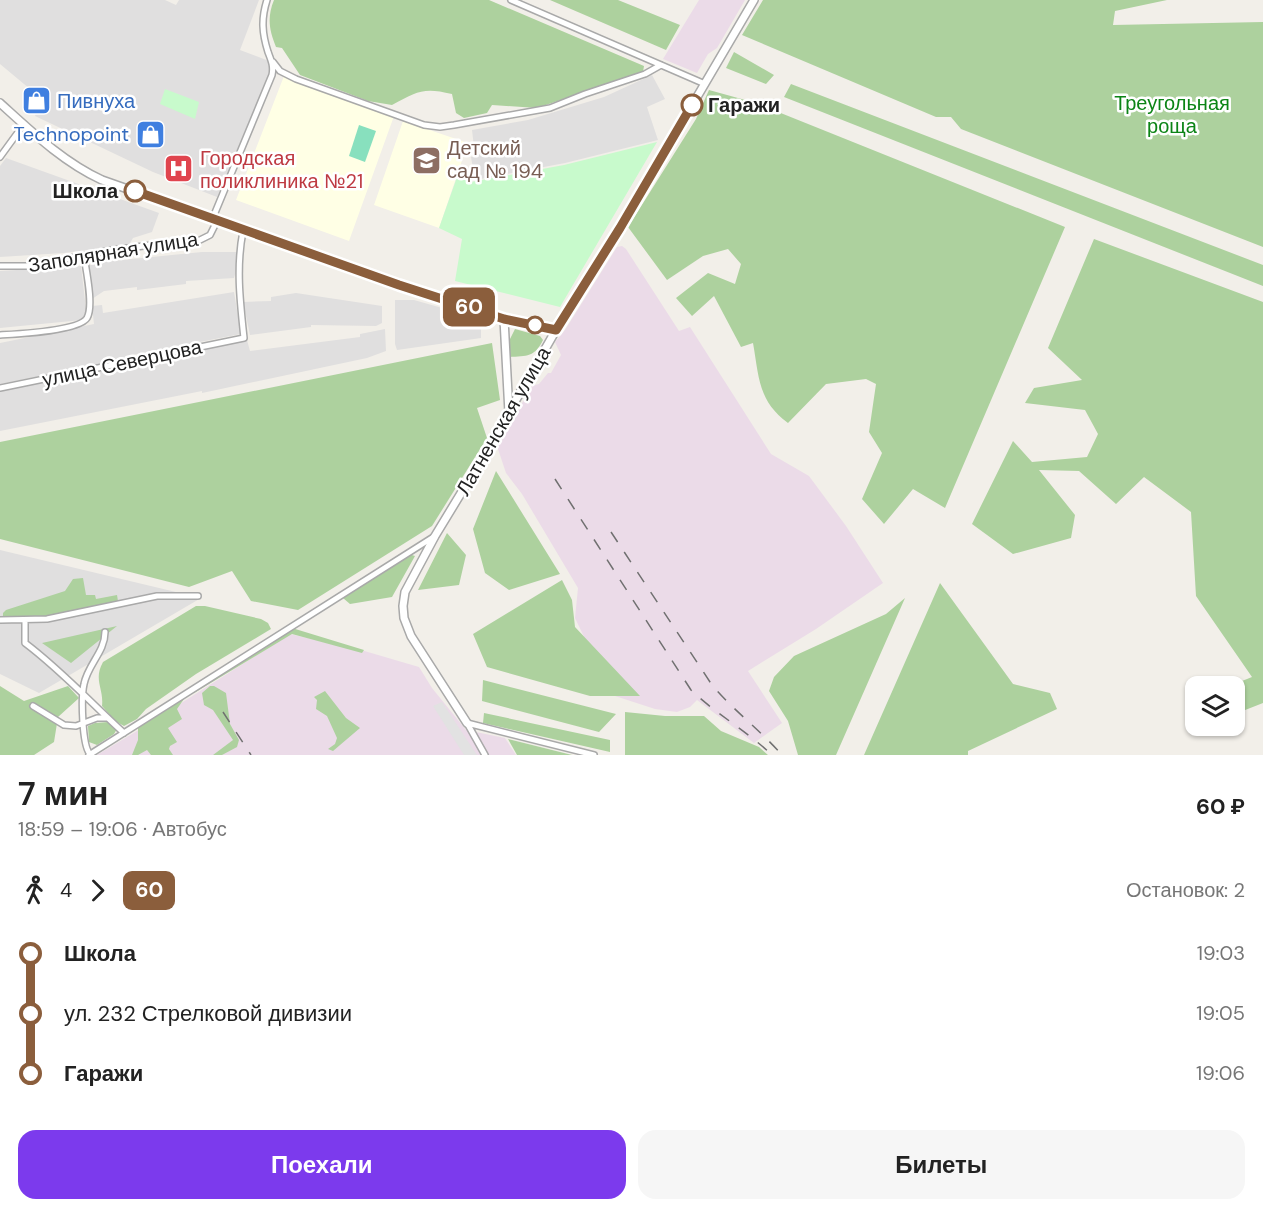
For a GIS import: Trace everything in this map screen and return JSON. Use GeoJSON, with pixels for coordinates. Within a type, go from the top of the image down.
{"type":"FeatureCollection","features":[{"type":"Feature","properties":{"kind":"street"},"geometry":{"type":"LineString","coordinates":[[267,0],[262,23],[265,42],[273,62],[280,71],[424,125],[440,127],[483,122],[550,108],[645,74],[661,65]]}},
{"type":"Feature","properties":{"kind":"street"},"geometry":{"type":"LineString","coordinates":[[511,0],[705,84]]}},
{"type":"Feature","properties":{"kind":"street","name":"Латненская улица"},"geometry":{"type":"LineString","coordinates":[[485,755],[411,636],[402,606],[405,592],[435,536],[556,330],[620,228],[754,0]]}},
{"type":"Feature","properties":{"kind":"street"},"geometry":{"type":"LineString","coordinates":[[214,220],[272,75],[273,62]]}},
{"type":"Feature","properties":{"kind":"street"},"geometry":{"type":"LineString","coordinates":[[0,103],[78,168],[102,180],[243,231],[504,319],[556,330]]}},
{"type":"Feature","properties":{"kind":"street"},"geometry":{"type":"LineString","coordinates":[[0,157],[24,124]]}},
{"type":"Feature","properties":{"kind":"street","name":"Заполярная улица"},"geometry":{"type":"LineString","coordinates":[[0,266],[29,266],[112,250],[183,241],[196,242],[210,235],[214,220]]}},
{"type":"Feature","properties":{"kind":"street","name":"улица Северцова"},"geometry":{"type":"LineString","coordinates":[[0,388],[244,338],[238,281],[239,252],[243,231]]}},
{"type":"Feature","properties":{"kind":"street"},"geometry":{"type":"LineString","coordinates":[[0,335],[47,331],[81,324],[86,319],[89,303],[84,256]]}},
{"type":"Feature","properties":{"kind":"street"},"geometry":{"type":"LineString","coordinates":[[504,319],[509,412]]}},
{"type":"Feature","properties":{"kind":"street"},"geometry":{"type":"LineString","coordinates":[[105,632],[105,644],[84,684],[84,722],[87,751],[90,755],[435,536]]}},
{"type":"Feature","properties":{"kind":"street"},"geometry":{"type":"LineString","coordinates":[[0,620],[26,621],[57,617],[157,596],[198,596]]}},
{"type":"Feature","properties":{"kind":"street"},"geometry":{"type":"LineString","coordinates":[[26,621],[25,644],[54,666],[124,733]]}},
{"type":"Feature","properties":{"kind":"street"},"geometry":{"type":"LineString","coordinates":[[33,706],[64,725],[76,726],[84,722],[108,718]]}},
{"type":"Feature","properties":{"kind":"street"},"geometry":{"type":"LineString","coordinates":[[466,723],[594,755]]}},
{"type":"Feature","properties":{"kind":"shaded area"},"geometry":{"type":"Polygon","coordinates":[[[0,0],[165,0],[176,5],[179,0],[259,0],[240,50],[269,61],[271,70],[217,197],[153,172],[35,116],[42,99],[0,64],[0,0]]]}},
{"type":"Feature","properties":{"kind":"shaded area"},"geometry":{"type":"Polygon","coordinates":[[[699,0],[745,0],[717,48],[708,54],[697,73],[663,59],[699,0]]]}},
{"type":"Feature","properties":{"kind":"shaded area"},"geometry":{"type":"Polygon","coordinates":[[[652,75],[665,99],[647,107],[658,140],[565,163],[475,180],[471,157],[475,156],[472,130],[528,120],[604,97],[652,75]]]}},
{"type":"Feature","properties":{"kind":"shaded area"},"geometry":{"type":"Polygon","coordinates":[[[284,76],[394,116],[349,241],[236,200],[284,76]]]}},
{"type":"Feature","properties":{"kind":"shaded area","name":"Детский сад № 194"},"geometry":{"type":"Polygon","coordinates":[[[403,121],[468,143],[439,228],[374,205],[403,121]]]}},
{"type":"Feature","properties":{"kind":"shaded area"},"geometry":{"type":"Polygon","coordinates":[[[6,158],[159,213],[152,232],[133,238],[129,245],[63,253],[0,257],[0,166],[6,158]]]}},
{"type":"Feature","properties":{"kind":"shaded area"},"geometry":{"type":"Polygon","coordinates":[[[622,246],[679,331],[690,327],[771,454],[809,476],[846,526],[883,583],[816,629],[748,671],[782,723],[754,743],[697,700],[690,707],[677,712],[655,709],[612,695],[575,618],[578,588],[522,494],[506,473],[497,446],[532,386],[539,384],[548,373],[551,373],[561,355],[555,342],[565,330],[617,247],[622,246]]]}},
{"type":"Feature","properties":{"kind":"shaded area"},"geometry":{"type":"Polygon","coordinates":[[[202,252],[237,252],[237,268],[234,278],[186,281],[186,284],[137,290],[137,287],[104,291],[92,299],[89,265],[92,263],[202,252]]]}},
{"type":"Feature","properties":{"kind":"shaded area"},"geometry":{"type":"Polygon","coordinates":[[[81,266],[86,309],[86,316],[82,320],[0,328],[0,271],[81,266]]]}},
{"type":"Feature","properties":{"kind":"shaded area"},"geometry":{"type":"Polygon","coordinates":[[[234,292],[241,334],[0,384],[0,343],[94,324],[92,306],[102,305],[103,313],[234,292]]]}},
{"type":"Feature","properties":{"kind":"shaded area"},"geometry":{"type":"Polygon","coordinates":[[[296,293],[382,306],[382,323],[376,326],[311,325],[311,327],[250,335],[243,302],[271,301],[271,297],[296,293]]]}},
{"type":"Feature","properties":{"kind":"shaded area"},"geometry":{"type":"Polygon","coordinates":[[[395,300],[414,300],[481,319],[481,338],[397,350],[395,300]]]}},
{"type":"Feature","properties":{"kind":"shaded area"},"geometry":{"type":"Polygon","coordinates":[[[385,329],[386,351],[367,358],[202,393],[202,391],[0,431],[0,390],[247,340],[250,351],[360,337],[360,334],[385,329]]]}},
{"type":"Feature","properties":{"kind":"shaded area"},"geometry":{"type":"Polygon","coordinates":[[[0,550],[201,598],[39,693],[0,674],[0,550]]]}},
{"type":"Feature","properties":{"kind":"shaded area"},"geometry":{"type":"Polygon","coordinates":[[[290,634],[361,650],[419,667],[432,688],[466,730],[505,738],[516,755],[97,755],[290,634]]]}},
{"type":"Feature","properties":{"kind":"shaded area"},"geometry":{"type":"Polygon","coordinates":[[[442,702],[477,755],[464,755],[433,706],[442,702]]]}},
{"type":"Feature","properties":{"kind":"green space"},"geometry":{"type":"Polygon","coordinates":[[[274,0],[489,0],[644,66],[643,72],[537,108],[492,105],[487,113],[464,118],[456,113],[452,94],[442,92],[421,92],[392,105],[368,101],[300,75],[282,48],[276,47],[270,29],[274,0]]]}},
{"type":"Feature","properties":{"kind":"green space"},"geometry":{"type":"Polygon","coordinates":[[[550,0],[618,0],[680,25],[666,50],[550,0]]]}},
{"type":"Feature","properties":{"kind":"green space","name":"Треугольная роща"},"geometry":{"type":"Polygon","coordinates":[[[763,0],[1167,0],[1115,11],[1113,25],[1263,22],[1263,247],[961,129],[951,117],[936,117],[742,35],[763,0]]]}},
{"type":"Feature","properties":{"kind":"green space"},"geometry":{"type":"Polygon","coordinates":[[[734,52],[774,75],[766,84],[726,68],[734,52]]]}},
{"type":"Feature","properties":{"kind":"green space"},"geometry":{"type":"Polygon","coordinates":[[[791,84],[1263,265],[1263,286],[784,97],[791,84]]]}},
{"type":"Feature","properties":{"kind":"green space"},"geometry":{"type":"Polygon","coordinates":[[[165,89],[199,102],[195,119],[160,104],[165,89]]]}},
{"type":"Feature","properties":{"kind":"green space"},"geometry":{"type":"Polygon","coordinates":[[[709,90],[756,103],[1065,227],[945,508],[913,489],[884,524],[862,499],[882,453],[869,432],[876,384],[866,379],[826,384],[788,423],[778,415],[765,397],[753,343],[741,347],[714,296],[692,316],[676,298],[708,273],[735,284],[741,264],[728,249],[703,256],[667,280],[628,227],[696,119],[709,90]]]}},
{"type":"Feature","properties":{"kind":"green space"},"geometry":{"type":"Polygon","coordinates":[[[359,125],[376,131],[365,162],[349,156],[359,125]]]}},
{"type":"Feature","properties":{"kind":"green space"},"geometry":{"type":"Polygon","coordinates":[[[657,142],[560,307],[455,281],[462,239],[439,228],[457,177],[471,182],[564,165],[657,142]]]}},
{"type":"Feature","properties":{"kind":"green space"},"geometry":{"type":"Polygon","coordinates":[[[1094,239],[1263,302],[1263,703],[1245,710],[1245,680],[1252,677],[1196,596],[1191,512],[1144,477],[1116,504],[1079,471],[1039,470],[1075,515],[1071,538],[1013,554],[972,524],[1013,441],[1032,462],[1087,457],[1098,434],[1085,410],[1025,403],[1034,388],[1082,380],[1048,348],[1094,239]]]}},
{"type":"Feature","properties":{"kind":"green space"},"geometry":{"type":"Polygon","coordinates":[[[515,329],[540,336],[543,340],[537,350],[526,356],[509,357],[510,339],[515,329]]]}},
{"type":"Feature","properties":{"kind":"green space"},"geometry":{"type":"Polygon","coordinates":[[[492,343],[500,400],[477,408],[487,438],[432,526],[298,610],[251,601],[232,571],[189,587],[0,539],[0,442],[492,343]]]}},
{"type":"Feature","properties":{"kind":"green space"},"geometry":{"type":"Polygon","coordinates":[[[496,471],[560,574],[509,590],[485,573],[473,529],[496,471]]]}},
{"type":"Feature","properties":{"kind":"green space"},"geometry":{"type":"Polygon","coordinates":[[[447,533],[466,555],[459,585],[418,590],[447,533]]]}},
{"type":"Feature","properties":{"kind":"green space"},"geometry":{"type":"Polygon","coordinates":[[[409,554],[415,556],[392,597],[350,604],[343,598],[409,554]]]}},
{"type":"Feature","properties":{"kind":"green space"},"geometry":{"type":"Polygon","coordinates":[[[83,578],[86,595],[95,595],[96,599],[117,595],[118,601],[57,616],[38,616],[29,621],[3,619],[3,613],[6,610],[65,591],[73,579],[83,578]]]}},
{"type":"Feature","properties":{"kind":"green space"},"geometry":{"type":"Polygon","coordinates":[[[562,580],[572,600],[575,627],[640,696],[590,696],[487,667],[473,634],[562,580]]]}},
{"type":"Feature","properties":{"kind":"green space"},"geometry":{"type":"Polygon","coordinates":[[[940,583],[1013,684],[1050,693],[1057,709],[968,751],[968,755],[864,755],[940,583]]]}},
{"type":"Feature","properties":{"kind":"green space"},"geometry":{"type":"Polygon","coordinates":[[[905,598],[836,755],[798,755],[788,721],[769,691],[774,677],[794,656],[886,614],[905,598]]]}},
{"type":"Feature","properties":{"kind":"green space"},"geometry":{"type":"Polygon","coordinates":[[[196,606],[261,619],[268,623],[271,629],[196,674],[146,709],[137,719],[124,726],[115,721],[102,706],[99,674],[103,662],[196,606]]]}},
{"type":"Feature","properties":{"kind":"green space"},"geometry":{"type":"Polygon","coordinates":[[[117,626],[71,663],[42,643],[117,626]]]}},
{"type":"Feature","properties":{"kind":"green space"},"geometry":{"type":"Polygon","coordinates":[[[292,628],[364,650],[362,653],[292,634],[194,693],[194,690],[292,628]]]}},
{"type":"Feature","properties":{"kind":"green space"},"geometry":{"type":"Polygon","coordinates":[[[483,680],[616,714],[599,732],[482,701],[483,680]]]}},
{"type":"Feature","properties":{"kind":"green space"},"geometry":{"type":"Polygon","coordinates":[[[0,686],[24,701],[68,686],[79,698],[58,717],[54,742],[34,755],[0,755],[0,686]]]}},
{"type":"Feature","properties":{"kind":"green space"},"geometry":{"type":"Polygon","coordinates":[[[210,686],[226,693],[230,724],[239,740],[237,747],[222,755],[213,755],[233,740],[213,710],[204,705],[202,693],[210,686]]]}},
{"type":"Feature","properties":{"kind":"green space"},"geometry":{"type":"Polygon","coordinates":[[[325,691],[346,718],[360,728],[333,751],[328,749],[335,744],[337,738],[327,716],[316,709],[317,700],[314,697],[325,691]]]}},
{"type":"Feature","properties":{"kind":"green space"},"geometry":{"type":"Polygon","coordinates":[[[183,696],[184,699],[177,709],[182,719],[168,728],[177,742],[169,749],[173,755],[151,755],[147,750],[138,755],[132,755],[138,740],[138,727],[183,696]]]}},
{"type":"Feature","properties":{"kind":"green space"},"geometry":{"type":"Polygon","coordinates":[[[625,712],[665,716],[704,716],[721,731],[759,747],[768,755],[625,755],[625,712]]]}},
{"type":"Feature","properties":{"kind":"green space"},"geometry":{"type":"Polygon","coordinates":[[[484,713],[610,740],[610,752],[483,723],[484,713]]]}},
{"type":"Feature","properties":{"kind":"green space"},"geometry":{"type":"Polygon","coordinates":[[[108,722],[117,729],[114,734],[97,745],[89,742],[88,726],[108,722]]]}},
{"type":"Feature","properties":{"kind":"green space"},"geometry":{"type":"Polygon","coordinates":[[[508,739],[572,755],[517,755],[508,739]]]}},
{"type":"Feature","properties":{"kind":"railway"},"geometry":{"type":"LineString","coordinates":[[555,479],[691,690],[772,755]]}},
{"type":"Feature","properties":{"kind":"railway"},"geometry":{"type":"LineString","coordinates":[[611,532],[712,685],[782,755]]}},
{"type":"Feature","properties":{"kind":"railway"},"geometry":{"type":"LineString","coordinates":[[223,712],[251,755]]}},
{"type":"Feature","properties":{"kind":"bus line","name":"60"},"geometry":{"type":"LineString","coordinates":[[135,191],[399,285],[504,319],[556,330],[620,228],[692,105]]}},
{"type":"Feature","properties":{"kind":"place","name":"Пивнуха"},"geometry":{"type":"Point","coordinates":[36,101]}},
{"type":"Feature","properties":{"kind":"place","name":"Гаражи"},"geometry":{"type":"Point","coordinates":[692,105]}},
{"type":"Feature","properties":{"kind":"place","name":"Technopoint"},"geometry":{"type":"Point","coordinates":[150,134]}},
{"type":"Feature","properties":{"kind":"place","name":"Детский сад № 194"},"geometry":{"type":"Point","coordinates":[426,160]}},
{"type":"Feature","properties":{"kind":"place","name":"Городская поликлиника №21"},"geometry":{"type":"Point","coordinates":[179,169]}},
{"type":"Feature","properties":{"kind":"place","name":"Школа"},"geometry":{"type":"Point","coordinates":[135,191]}}]}
